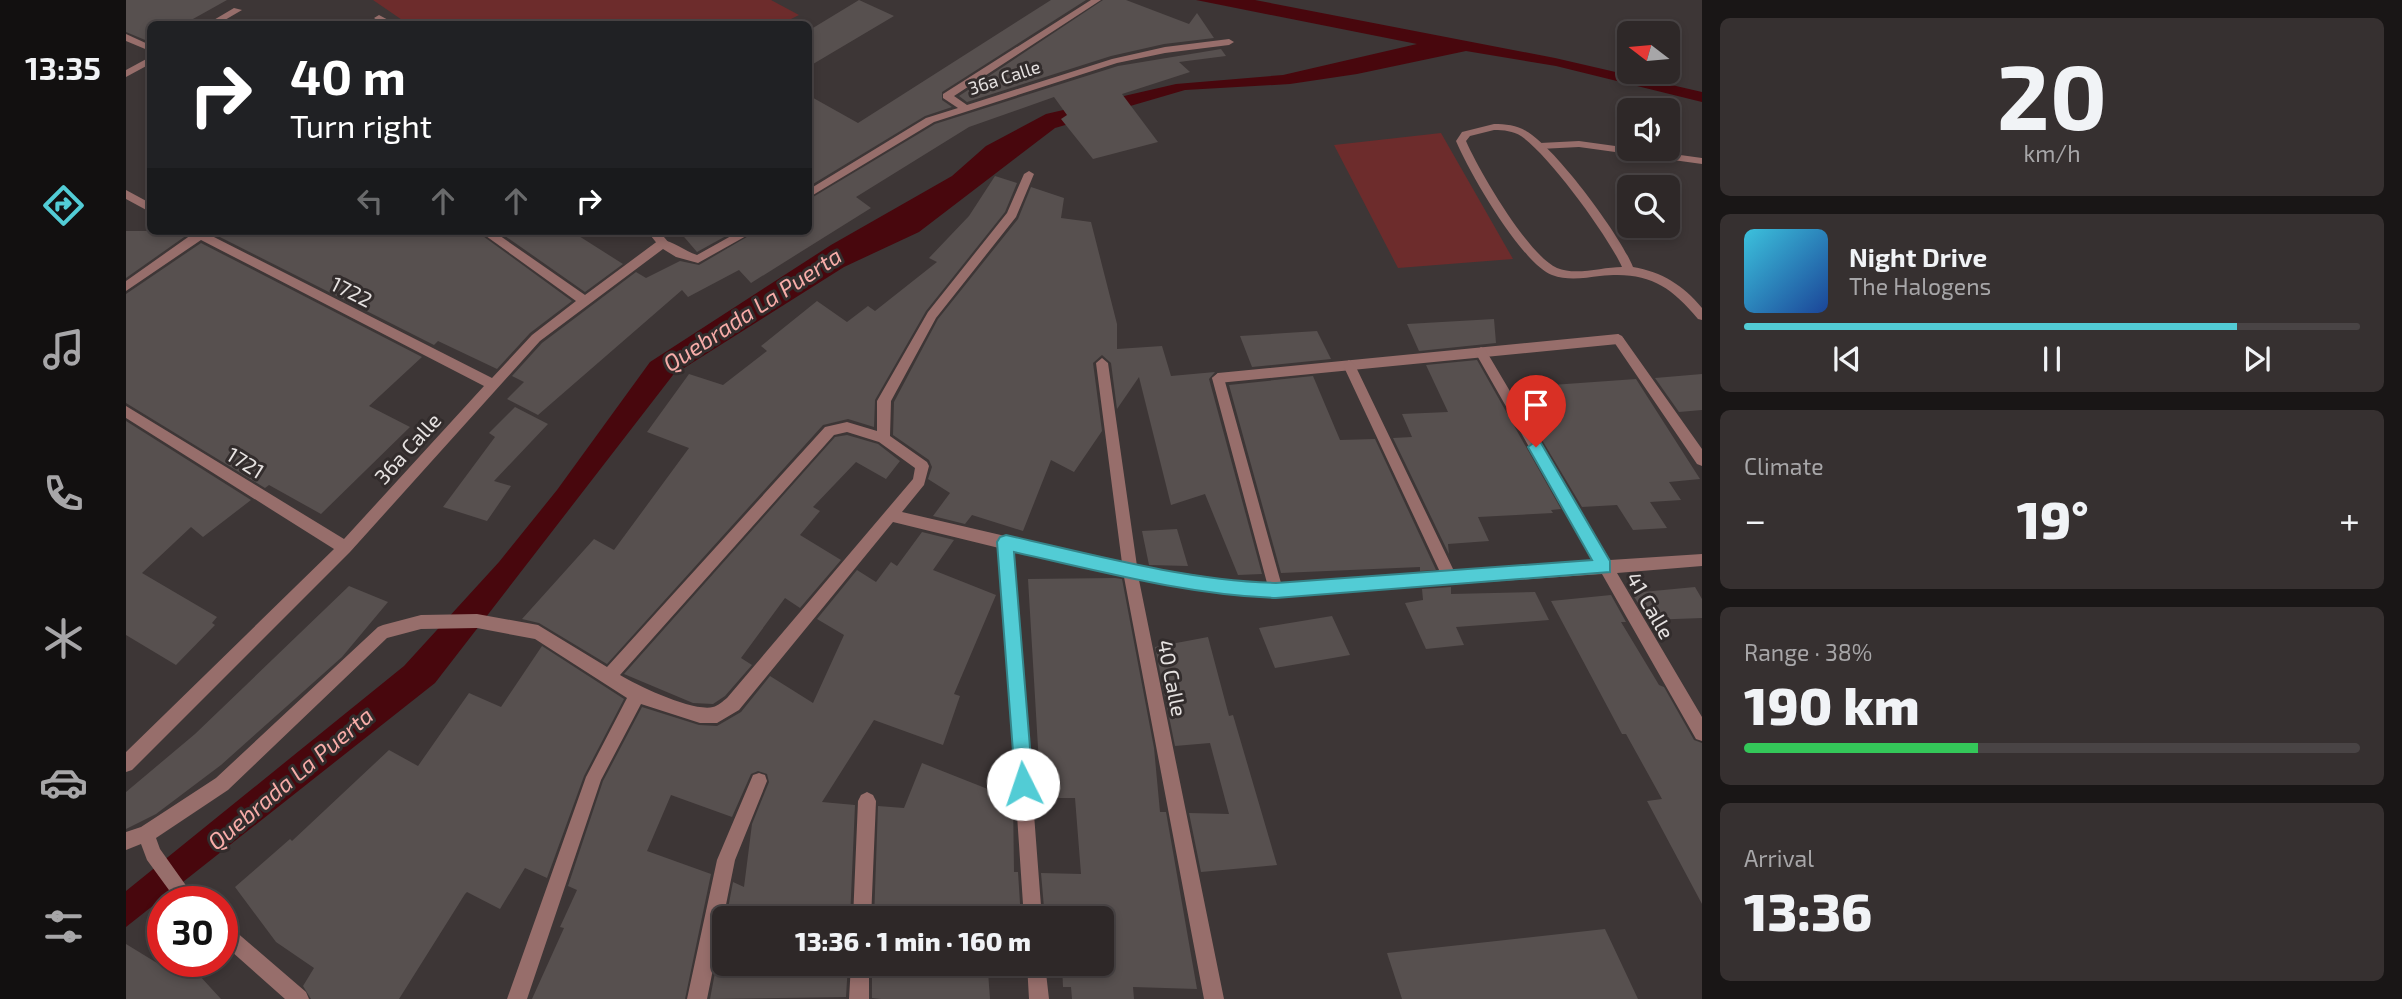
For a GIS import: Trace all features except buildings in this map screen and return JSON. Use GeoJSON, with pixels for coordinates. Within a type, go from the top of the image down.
{"type":"FeatureCollection","features":[{"type":"Feature","properties":{"kind":"street"},"geometry":{"type":"LineString","coordinates":[[967,108],[947,96],[1097,0]]}},
{"type":"Feature","properties":{"kind":"street"},"geometry":{"type":"LineString","coordinates":[[217,21],[237,10]]}},
{"type":"Feature","properties":{"kind":"street"},"geometry":{"type":"LineString","coordinates":[[379,18],[384,21]]}},
{"type":"Feature","properties":{"kind":"street"},"geometry":{"type":"LineString","coordinates":[[126,37],[147,47]]}},
{"type":"Feature","properties":{"kind":"street","name":"36a Calle"},"geometry":{"type":"LineString","coordinates":[[812,193],[930,120],[1115,61],[1165,50],[1229,42]]}},
{"type":"Feature","properties":{"kind":"street"},"geometry":{"type":"LineString","coordinates":[[126,74],[147,62]]}},
{"type":"Feature","properties":{"kind":"street"},"geometry":{"type":"LineString","coordinates":[[1628,268],[1622,254],[1540,146],[1522,132],[1497,127],[1466,134],[1461,141],[1533,256],[1552,271],[1576,275],[1628,268],[1658,278],[1684,292],[1702,316]]}},
{"type":"Feature","properties":{"kind":"street"},"geometry":{"type":"LineString","coordinates":[[1540,146],[1579,144],[1702,162]]}},
{"type":"Feature","properties":{"kind":"street"},"geometry":{"type":"LineString","coordinates":[[884,438],[884,401],[932,315],[1012,214],[1029,174]]}},
{"type":"Feature","properties":{"kind":"street"},"geometry":{"type":"LineString","coordinates":[[126,194],[147,206]]}},
{"type":"Feature","properties":{"kind":"street"},"geometry":{"type":"LineString","coordinates":[[126,287],[195,235]]}},
{"type":"Feature","properties":{"kind":"street","name":"1722"},"geometry":{"type":"LineString","coordinates":[[205,235],[493,385]]}},
{"type":"Feature","properties":{"kind":"street"},"geometry":{"type":"LineString","coordinates":[[491,235],[583,300]]}},
{"type":"Feature","properties":{"kind":"street"},"geometry":{"type":"LineString","coordinates":[[656,235],[680,254],[698,259],[742,235]]}},
{"type":"Feature","properties":{"kind":"street","name":"36a Calle"},"geometry":{"type":"LineString","coordinates":[[130,754],[345,548],[536,338],[583,300],[663,243]]}},
{"type":"Feature","properties":{"kind":"street"},"geometry":{"type":"LineString","coordinates":[[1276,590],[1218,378],[1618,339],[1702,460]]}},
{"type":"Feature","properties":{"kind":"street","name":"41 Calle"},"geometry":{"type":"LineString","coordinates":[[1481,352],[1702,733]]}},
{"type":"Feature","properties":{"kind":"street","name":"40 Calle"},"geometry":{"type":"LineString","coordinates":[[1101,363],[1130,570],[1214,999]]}},
{"type":"Feature","properties":{"kind":"street"},"geometry":{"type":"LineString","coordinates":[[1349,365],[1450,577]]}},
{"type":"Feature","properties":{"kind":"street","name":"1721"},"geometry":{"type":"LineString","coordinates":[[126,411],[345,548]]}},
{"type":"Feature","properties":{"kind":"street"},"geometry":{"type":"LineString","coordinates":[[126,841],[146,834],[222,784],[353,657],[383,632],[421,622],[477,621],[538,632],[637,695],[700,715],[717,715],[733,704],[893,516],[919,481],[922,466],[884,438],[847,427],[830,431],[609,676]]}},
{"type":"Feature","properties":{"kind":"street"},"geometry":{"type":"LineString","coordinates":[[893,516],[1130,570],[1244,589],[1276,590],[1702,560]]}},
{"type":"Feature","properties":{"kind":"street"},"geometry":{"type":"LineString","coordinates":[[1006,542],[1032,906]]}},
{"type":"Feature","properties":{"kind":"street"},"geometry":{"type":"LineString","coordinates":[[517,999],[594,777],[637,695]]}},
{"type":"Feature","properties":{"kind":"street"},"geometry":{"type":"LineString","coordinates":[[697,999],[726,860],[759,781]]}},
{"type":"Feature","properties":{"kind":"street"},"geometry":{"type":"LineString","coordinates":[[863,906],[867,801]]}},
{"type":"Feature","properties":{"kind":"street"},"geometry":{"type":"LineString","coordinates":[[146,834],[153,854],[176,886]]}},
{"type":"Feature","properties":{"kind":"street"},"geometry":{"type":"LineString","coordinates":[[238,945],[299,999]]}},
{"type":"Feature","properties":{"kind":"street"},"geometry":{"type":"LineString","coordinates":[[859,999],[860,976]]}},
{"type":"Feature","properties":{"kind":"street"},"geometry":{"type":"LineString","coordinates":[[1037,976],[1039,999]]}},
{"type":"Feature","properties":{"kind":"shaded area"},"geometry":{"type":"Polygon","coordinates":[[[373,0],[771,0],[799,15],[787,21],[404,21],[373,0]]]}},
{"type":"Feature","properties":{"kind":"shaded area"},"geometry":{"type":"Polygon","coordinates":[[[1441,133],[1513,259],[1398,268],[1334,145],[1441,133]]]}},
{"type":"Feature","properties":{"kind":"water","name":"Quebrada La Puerta"},"geometry":{"type":"Polygon","coordinates":[[[1196,0],[1255,0],[1555,58],[1617,72],[1617,81],[1556,66],[1466,51],[1357,74],[1290,84],[1185,90],[1055,128],[919,232],[844,267],[673,375],[435,683],[178,886],[147,886],[147,910],[126,927],[126,891],[404,666],[499,562],[557,490],[650,362],[831,245],[952,176],[986,146],[1046,114],[1176,84],[1283,75],[1417,44],[1196,0]]]}},
{"type":"Feature","properties":{"kind":"water"},"geometry":{"type":"Polygon","coordinates":[[[1629,84],[1667,84],[1702,92],[1702,102],[1629,84]]]}},
{"type":"Feature","properties":{"kind":"route"},"geometry":{"type":"LineString","coordinates":[[1023,784],[1006,542],[1130,570],[1244,589],[1276,590],[1604,566],[1536,447]]}}]}
